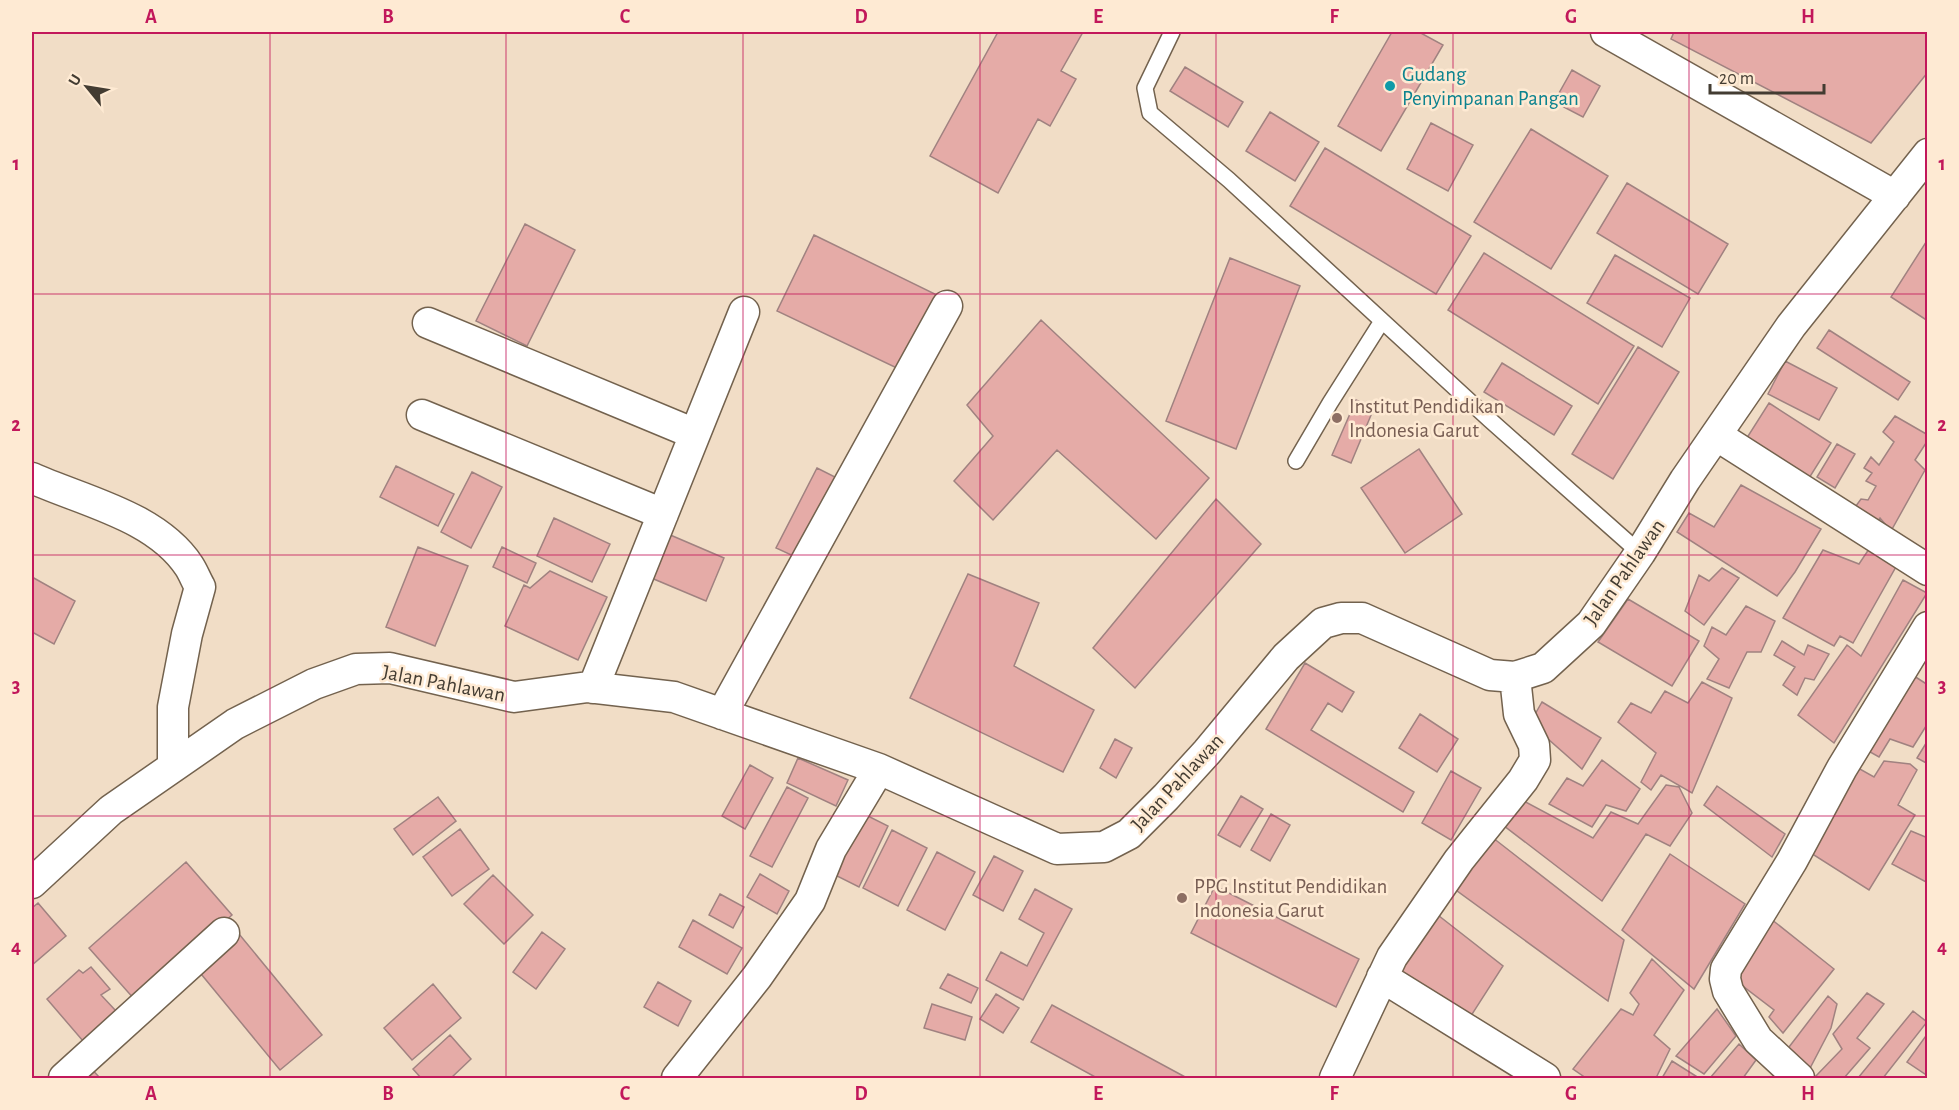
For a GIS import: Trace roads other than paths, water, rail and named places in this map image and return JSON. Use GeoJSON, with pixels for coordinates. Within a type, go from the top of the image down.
{"type":"FeatureCollection","features":[{"type":"Feature","properties":{"kind":"street"},"geometry":{"type":"LineString","coordinates":[[1606,32],[1895,196]]}},
{"type":"Feature","properties":{"kind":"street","name":"Jalan Pahlawan"},"geometry":{"type":"LineString","coordinates":[[32,883],[111,810],[235,724],[314,684],[356,669],[390,668],[514,697],[592,688],[674,697],[879,769],[1057,849],[1104,847],[1129,834],[1166,797],[1207,752],[1286,657],[1323,623],[1341,618],[1362,618],[1490,675],[1515,677],[1543,668],[1591,624],[1640,553],[1685,480],[1791,326],[1928,154]]}},
{"type":"Feature","properties":{"kind":"street"},"geometry":{"type":"LineString","coordinates":[[722,714],[947,306]]}},
{"type":"Feature","properties":{"kind":"street"},"geometry":{"type":"LineString","coordinates":[[592,688],[744,312]]}},
{"type":"Feature","properties":{"kind":"street"},"geometry":{"type":"LineString","coordinates":[[428,322],[695,434]]}},
{"type":"Feature","properties":{"kind":"street"},"geometry":{"type":"LineString","coordinates":[[422,415],[663,514]]}},
{"type":"Feature","properties":{"kind":"street"},"geometry":{"type":"LineString","coordinates":[[1716,435],[1928,570]]}},
{"type":"Feature","properties":{"kind":"street"},"geometry":{"type":"LineString","coordinates":[[32,478],[116,511],[145,526],[167,542],[189,565],[200,587],[187,634],[173,707],[173,767]]}},
{"type":"Feature","properties":{"kind":"street"},"geometry":{"type":"LineString","coordinates":[[1799,1078],[1758,1040],[1728,992],[1725,979],[1726,969],[1792,861],[1842,768],[1928,627]]}},
{"type":"Feature","properties":{"kind":"street"},"geometry":{"type":"LineString","coordinates":[[1335,1078],[1392,957],[1459,860],[1523,780],[1535,760],[1534,745],[1519,714],[1515,677]]}},
{"type":"Feature","properties":{"kind":"street"},"geometry":{"type":"LineString","coordinates":[[677,1078],[757,977],[810,901],[831,849],[879,769]]}},
{"type":"Feature","properties":{"kind":"street"},"geometry":{"type":"LineString","coordinates":[[64,1078],[224,933]]}},
{"type":"Feature","properties":{"kind":"street"},"geometry":{"type":"LineString","coordinates":[[1382,977],[1545,1078]]}},
{"type":"Feature","properties":{"kind":"lane"},"geometry":{"type":"LineString","coordinates":[[1172,32],[1145,88],[1150,113],[1229,180],[1640,553]]}},
{"type":"Feature","properties":{"kind":"lane"},"geometry":{"type":"LineString","coordinates":[[1296,461],[1382,321]]}},
{"type":"Feature","properties":{"kind":"place","name":"Gudang Penyimpanan Pangan"},"geometry":{"type":"Point","coordinates":[1390,86]}},
{"type":"Feature","properties":{"kind":"place","name":"Institut Pendidikan Indonesia Garut"},"geometry":{"type":"Point","coordinates":[1337,418]}},
{"type":"Feature","properties":{"kind":"place","name":"PPG Institut Pendidikan Indonesia Garut"},"geometry":{"type":"Point","coordinates":[1182,898]}}]}
